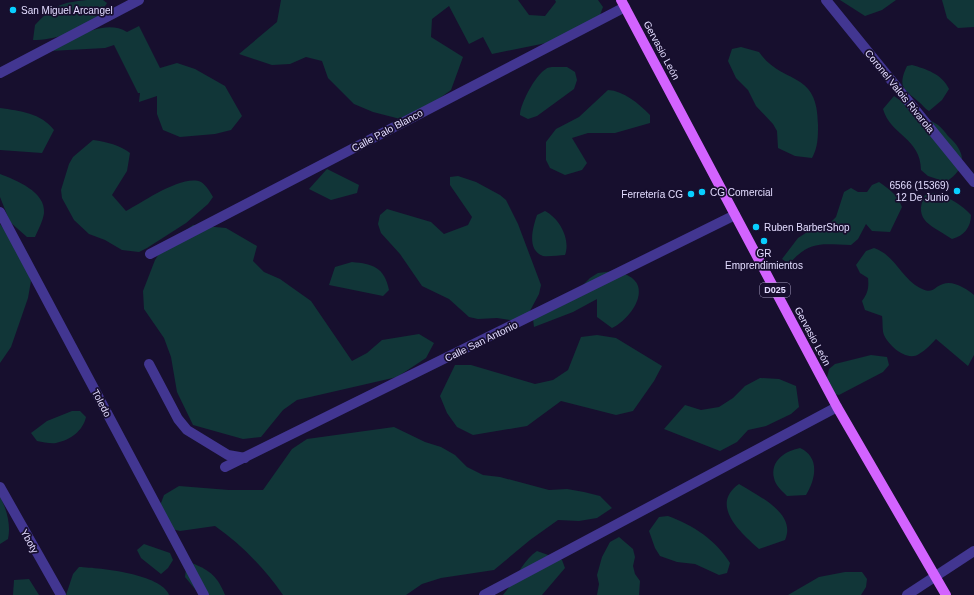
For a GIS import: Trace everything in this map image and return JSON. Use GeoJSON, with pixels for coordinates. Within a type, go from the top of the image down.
{"type":"FeatureCollection","features":[{"type":"Feature","properties":{"kind":"main road","name":"Gervasio León"},"geometry":{"type":"LineString","coordinates":[[623,3],[837,407],[946,595]]}},
{"type":"Feature","properties":{"kind":"street"},"geometry":{"type":"LineString","coordinates":[[0,73],[139,0]]}},
{"type":"Feature","properties":{"kind":"street","name":"Coronel Valois Rivarola"},"geometry":{"type":"LineString","coordinates":[[826,0],[974,182]]}},
{"type":"Feature","properties":{"kind":"street","name":"Calle Palo Blanco"},"geometry":{"type":"LineString","coordinates":[[150,254],[623,3]]}},
{"type":"Feature","properties":{"kind":"street","name":"Toledo"},"geometry":{"type":"LineString","coordinates":[[0,212],[204,595]]}},
{"type":"Feature","properties":{"kind":"street","name":"Calle San Antonio"},"geometry":{"type":"LineString","coordinates":[[225,467],[735,215]]}},
{"type":"Feature","properties":{"kind":"street"},"geometry":{"type":"LineString","coordinates":[[149,364],[178,419],[187,430],[228,455],[245,458]]}},
{"type":"Feature","properties":{"kind":"street"},"geometry":{"type":"LineString","coordinates":[[484,595],[837,407]]}},
{"type":"Feature","properties":{"kind":"street","name":"Yboty"},"geometry":{"type":"LineString","coordinates":[[0,487],[61,595]]}},
{"type":"Feature","properties":{"kind":"street"},"geometry":{"type":"LineString","coordinates":[[907,595],[974,550]]}},
{"type":"Feature","properties":{"kind":"green space"},"geometry":{"type":"Polygon","coordinates":[[[103,0],[107,3],[96,19],[90,24],[58,37],[33,40],[35,25],[47,13],[58,6],[70,2],[103,0]]]}},
{"type":"Feature","properties":{"kind":"green space"},"geometry":{"type":"Polygon","coordinates":[[[281,0],[518,0],[529,15],[545,16],[556,2],[555,0],[598,0],[603,7],[597,23],[566,39],[492,54],[483,37],[469,44],[449,6],[432,19],[431,37],[463,57],[451,90],[408,121],[373,112],[354,104],[328,78],[322,61],[306,57],[290,64],[272,65],[239,54],[277,22],[281,0]]]}},
{"type":"Feature","properties":{"kind":"green space"},"geometry":{"type":"Polygon","coordinates":[[[840,0],[896,0],[882,10],[865,16],[840,0]]]}},
{"type":"Feature","properties":{"kind":"green space"},"geometry":{"type":"Polygon","coordinates":[[[942,0],[974,0],[974,27],[958,28],[947,18],[942,0]]]}},
{"type":"Feature","properties":{"kind":"green space"},"geometry":{"type":"Polygon","coordinates":[[[139,26],[160,68],[177,63],[195,69],[225,86],[242,116],[231,130],[215,134],[180,137],[163,130],[157,114],[157,96],[139,102],[140,93],[138,93],[114,45],[105,48],[50,51],[78,36],[98,29],[108,27],[118,28],[127,32],[139,26]]]}},
{"type":"Feature","properties":{"kind":"green space"},"geometry":{"type":"Polygon","coordinates":[[[741,47],[759,52],[768,63],[806,86],[812,95],[816,107],[818,138],[817,146],[812,158],[795,156],[778,148],[777,131],[773,124],[756,106],[748,90],[736,78],[728,61],[732,49],[741,47]]]}},
{"type":"Feature","properties":{"kind":"green space"},"geometry":{"type":"Polygon","coordinates":[[[912,65],[928,70],[938,76],[949,89],[942,100],[929,111],[909,94],[902,83],[907,66],[912,65]]]}},
{"type":"Feature","properties":{"kind":"green space"},"geometry":{"type":"Polygon","coordinates":[[[550,67],[567,67],[575,72],[577,80],[574,89],[537,116],[528,119],[520,115],[523,104],[533,83],[542,72],[550,67]]]}},
{"type":"Feature","properties":{"kind":"green space"},"geometry":{"type":"Polygon","coordinates":[[[608,90],[625,95],[636,102],[650,115],[650,123],[615,133],[588,133],[572,138],[587,163],[582,170],[565,175],[550,168],[546,160],[546,142],[556,129],[579,117],[608,90]]]}},
{"type":"Feature","properties":{"kind":"green space"},"geometry":{"type":"Polygon","coordinates":[[[894,96],[916,113],[939,126],[959,148],[962,160],[961,166],[953,177],[946,182],[928,176],[921,170],[920,159],[911,143],[892,125],[887,118],[883,109],[894,96]]]}},
{"type":"Feature","properties":{"kind":"green space"},"geometry":{"type":"Polygon","coordinates":[[[0,108],[30,114],[49,124],[54,130],[42,153],[0,150],[0,108]]]}},
{"type":"Feature","properties":{"kind":"green space"},"geometry":{"type":"Polygon","coordinates":[[[93,140],[113,144],[130,153],[127,171],[112,195],[126,211],[162,190],[184,182],[201,182],[213,197],[208,204],[186,223],[147,248],[139,252],[122,250],[105,240],[89,234],[74,220],[62,198],[61,190],[69,164],[73,157],[93,140]]]}},
{"type":"Feature","properties":{"kind":"green space"},"geometry":{"type":"Polygon","coordinates":[[[327,169],[359,185],[357,193],[331,200],[309,189],[327,169]]]}},
{"type":"Feature","properties":{"kind":"green space"},"geometry":{"type":"Polygon","coordinates":[[[0,174],[29,188],[40,199],[44,213],[42,222],[35,237],[27,237],[10,222],[0,197],[0,174]]]}},
{"type":"Feature","properties":{"kind":"green space"},"geometry":{"type":"Polygon","coordinates":[[[458,176],[476,182],[500,195],[506,200],[518,224],[541,285],[539,294],[524,322],[497,318],[478,319],[469,317],[449,299],[422,286],[400,254],[381,233],[378,224],[380,215],[387,209],[431,222],[444,234],[468,225],[472,217],[450,185],[450,177],[458,176]]]}},
{"type":"Feature","properties":{"kind":"green space"},"geometry":{"type":"Polygon","coordinates":[[[879,182],[895,195],[902,207],[890,232],[872,231],[866,224],[858,239],[851,245],[817,245],[803,251],[789,264],[782,259],[798,238],[812,229],[830,223],[836,217],[844,192],[851,188],[858,192],[867,192],[872,185],[879,182]]]}},
{"type":"Feature","properties":{"kind":"green space"},"geometry":{"type":"Polygon","coordinates":[[[934,193],[954,201],[971,215],[968,227],[960,236],[952,239],[926,222],[921,211],[922,204],[925,195],[934,193]]]}},
{"type":"Feature","properties":{"kind":"green space"},"geometry":{"type":"Polygon","coordinates":[[[545,211],[550,214],[559,224],[565,236],[565,255],[543,256],[534,249],[532,238],[535,220],[537,215],[545,211]]]}},
{"type":"Feature","properties":{"kind":"green space"},"geometry":{"type":"Polygon","coordinates":[[[0,224],[18,248],[31,281],[28,298],[11,347],[0,363],[0,224]]]}},
{"type":"Feature","properties":{"kind":"green space"},"geometry":{"type":"Polygon","coordinates":[[[193,225],[226,228],[257,246],[253,261],[264,272],[280,279],[311,301],[352,361],[367,353],[382,340],[419,334],[434,343],[426,358],[397,377],[297,400],[283,410],[261,437],[243,439],[193,425],[177,392],[171,357],[164,338],[144,309],[143,291],[155,260],[164,246],[193,225]]]}},
{"type":"Feature","properties":{"kind":"green space"},"geometry":{"type":"Polygon","coordinates":[[[874,248],[881,251],[893,261],[913,284],[920,288],[931,291],[940,285],[951,283],[964,288],[974,295],[974,355],[968,366],[936,339],[924,351],[914,356],[909,356],[899,352],[886,339],[883,333],[882,316],[865,310],[862,301],[868,290],[868,278],[860,273],[856,265],[866,251],[874,248]]]}},
{"type":"Feature","properties":{"kind":"green space"},"geometry":{"type":"Polygon","coordinates":[[[352,262],[366,264],[376,268],[384,276],[389,290],[383,296],[329,285],[335,267],[352,262]]]}},
{"type":"Feature","properties":{"kind":"green space"},"geometry":{"type":"Polygon","coordinates":[[[615,271],[632,278],[637,283],[639,292],[632,311],[617,325],[612,328],[597,317],[597,299],[573,312],[534,327],[533,319],[578,290],[590,278],[598,273],[615,271]]]}},
{"type":"Feature","properties":{"kind":"green space"},"geometry":{"type":"Polygon","coordinates":[[[597,335],[616,338],[662,366],[654,381],[633,411],[616,415],[561,401],[527,426],[473,435],[457,427],[447,413],[440,396],[455,365],[471,365],[535,384],[553,380],[568,370],[581,337],[597,335]]]}},
{"type":"Feature","properties":{"kind":"green space"},"geometry":{"type":"Polygon","coordinates":[[[871,355],[887,357],[889,365],[883,372],[839,395],[830,393],[825,386],[829,369],[835,364],[871,355]]]}},
{"type":"Feature","properties":{"kind":"green space"},"geometry":{"type":"Polygon","coordinates":[[[760,378],[779,379],[796,386],[799,407],[791,414],[766,426],[748,430],[737,442],[720,451],[664,429],[685,405],[701,410],[719,407],[733,398],[745,386],[760,378]]]}},
{"type":"Feature","properties":{"kind":"green space"},"geometry":{"type":"Polygon","coordinates":[[[72,411],[80,411],[86,417],[79,431],[66,440],[56,443],[37,441],[31,433],[47,421],[72,411]]]}},
{"type":"Feature","properties":{"kind":"green space"},"geometry":{"type":"Polygon","coordinates":[[[394,427],[425,442],[441,447],[455,455],[467,467],[483,475],[500,477],[549,490],[567,489],[600,496],[612,508],[597,518],[579,521],[558,520],[530,540],[494,570],[441,578],[422,584],[406,595],[283,595],[252,558],[225,533],[215,526],[180,531],[164,527],[158,511],[164,495],[179,486],[229,490],[263,490],[292,449],[307,439],[394,427]]]}},
{"type":"Feature","properties":{"kind":"green space"},"geometry":{"type":"Polygon","coordinates":[[[800,448],[811,457],[814,475],[806,495],[787,496],[779,488],[775,481],[773,472],[774,467],[784,454],[800,448]]]}},
{"type":"Feature","properties":{"kind":"green space"},"geometry":{"type":"Polygon","coordinates":[[[739,484],[774,506],[781,514],[786,522],[787,530],[785,540],[759,549],[737,527],[727,510],[727,501],[731,492],[739,484]]]}},
{"type":"Feature","properties":{"kind":"green space"},"geometry":{"type":"Polygon","coordinates":[[[0,497],[5,507],[9,523],[9,534],[8,539],[0,544],[0,497]]]}},
{"type":"Feature","properties":{"kind":"green space"},"geometry":{"type":"Polygon","coordinates":[[[668,516],[695,529],[711,540],[730,563],[727,573],[719,575],[695,564],[677,562],[660,556],[655,548],[649,531],[659,517],[668,516]]]}},
{"type":"Feature","properties":{"kind":"green space"},"geometry":{"type":"Polygon","coordinates":[[[619,537],[633,549],[635,557],[633,566],[635,574],[640,581],[639,595],[597,595],[599,584],[597,575],[602,557],[610,542],[619,537]]]}},
{"type":"Feature","properties":{"kind":"green space"},"geometry":{"type":"Polygon","coordinates":[[[144,544],[170,553],[173,560],[168,568],[161,574],[141,558],[137,550],[144,544]]]}},
{"type":"Feature","properties":{"kind":"green space"},"geometry":{"type":"Polygon","coordinates":[[[537,551],[562,560],[565,568],[542,595],[503,595],[523,565],[537,551]]]}},
{"type":"Feature","properties":{"kind":"green space"},"geometry":{"type":"Polygon","coordinates":[[[192,563],[213,575],[225,595],[200,595],[185,577],[186,569],[192,563]]]}},
{"type":"Feature","properties":{"kind":"green space"},"geometry":{"type":"Polygon","coordinates":[[[79,567],[115,571],[143,577],[164,588],[169,595],[66,595],[73,574],[79,567]]]}},
{"type":"Feature","properties":{"kind":"green space"},"geometry":{"type":"Polygon","coordinates":[[[845,572],[862,572],[867,579],[866,587],[861,595],[788,595],[819,577],[845,572]]]}},
{"type":"Feature","properties":{"kind":"green space"},"geometry":{"type":"Polygon","coordinates":[[[29,579],[39,595],[13,595],[14,580],[29,579]]]}},
{"type":"Feature","properties":{"kind":"place","name":"San Miguel Arcangel"},"geometry":{"type":"Point","coordinates":[13,10]}},
{"type":"Feature","properties":{"kind":"place","name":"6566 (15369) 12 De Junio"},"geometry":{"type":"Point","coordinates":[957,191]}},
{"type":"Feature","properties":{"kind":"place","name":"CG Comercial"},"geometry":{"type":"Point","coordinates":[702,192]}},
{"type":"Feature","properties":{"kind":"place","name":"Ferretería CG"},"geometry":{"type":"Point","coordinates":[691,194]}},
{"type":"Feature","properties":{"kind":"place","name":"Ruben BarberShop"},"geometry":{"type":"Point","coordinates":[756,227]}},
{"type":"Feature","properties":{"kind":"place","name":"GR Emprendimientos"},"geometry":{"type":"Point","coordinates":[764,241]}}]}
